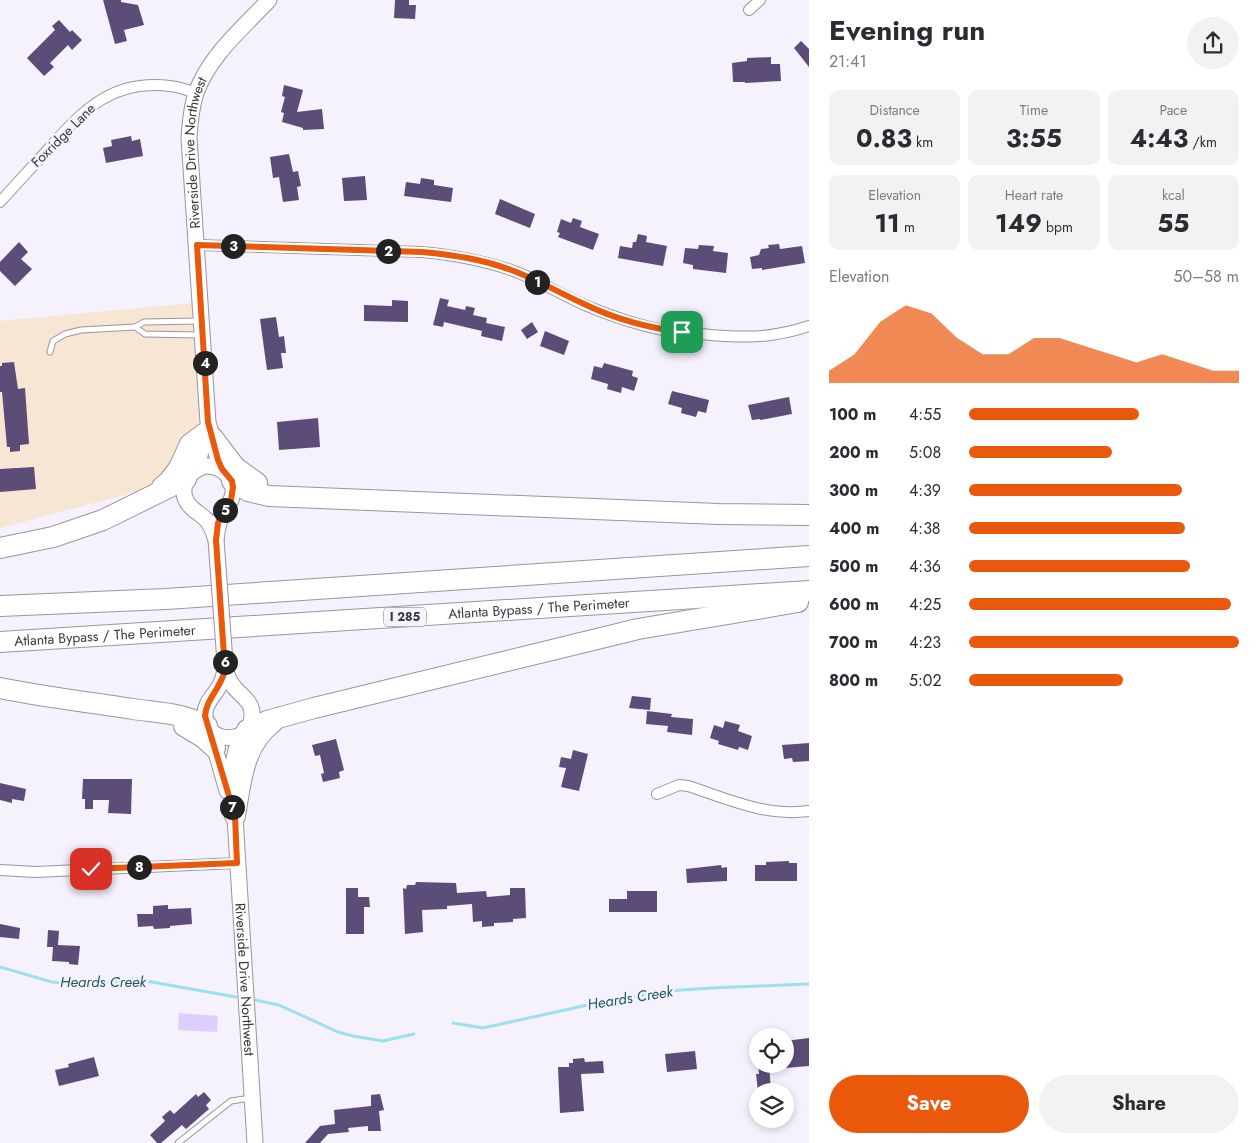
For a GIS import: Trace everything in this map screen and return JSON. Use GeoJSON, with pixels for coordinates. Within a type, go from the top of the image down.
{"type":"FeatureCollection","features":[{"type":"Feature","properties":{"kind":"highway"},"geometry":{"type":"LineString","coordinates":[[149,497],[169,481],[179,468],[190,444],[208,431],[235,467],[249,479],[266,488],[291,496]]}},
{"type":"Feature","properties":{"kind":"highway"},"geometry":{"type":"LineString","coordinates":[[0,548],[53,537],[103,520],[192,474]]}},
{"type":"Feature","properties":{"kind":"highway"},"geometry":{"type":"LineString","coordinates":[[227,475],[248,491],[258,494],[718,514],[809,515]]}},
{"type":"Feature","properties":{"kind":"highway"},"geometry":{"type":"LineString","coordinates":[[0,606],[166,598],[809,556]]}},
{"type":"Feature","properties":{"kind":"highway","name":"Atlanta Bypass / The Perimeter"},"geometry":{"type":"LineString","coordinates":[[0,642],[809,590]]}},
{"type":"Feature","properties":{"kind":"highway"},"geometry":{"type":"LineString","coordinates":[[244,732],[278,718],[638,629],[809,600]]}},
{"type":"Feature","properties":{"kind":"highway"},"geometry":{"type":"LineString","coordinates":[[0,688],[140,710],[192,730],[204,738],[211,734]]}},
{"type":"Feature","properties":{"kind":"highway"},"geometry":{"type":"LineString","coordinates":[[235,816],[246,760],[261,731],[278,718]]}},
{"type":"Feature","properties":{"kind":"street","name":"Riverside Drive Northwest"},"geometry":{"type":"LineString","coordinates":[[227,475],[208,431],[203,328],[188,138],[196,93],[205,74],[214,60],[269,0]]}},
{"type":"Feature","properties":{"kind":"street"},"geometry":{"type":"LineString","coordinates":[[749,10],[760,0]]}},
{"type":"Feature","properties":{"kind":"street","name":"Foxridge Lane"},"geometry":{"type":"LineString","coordinates":[[0,202],[76,118],[97,101],[120,90],[145,85],[171,86],[196,93]]}},
{"type":"Feature","properties":{"kind":"street"},"geometry":{"type":"LineString","coordinates":[[197,245],[422,252],[459,256],[487,262],[513,271],[586,306],[663,330],[737,338],[764,337],[809,326]]}},
{"type":"Feature","properties":{"kind":"street","name":"Riverside Drive Northwest"},"geometry":{"type":"LineString","coordinates":[[208,431],[192,474],[184,487],[186,501],[208,521],[216,540]]}},
{"type":"Feature","properties":{"kind":"street"},"geometry":{"type":"LineString","coordinates":[[192,474],[210,466],[227,475],[233,494],[221,515],[216,540],[225,666],[220,686],[205,709],[205,716],[211,734],[228,739],[244,732]]}},
{"type":"Feature","properties":{"kind":"street","name":"Riverside Drive Northwest"},"geometry":{"type":"LineString","coordinates":[[225,666],[233,686],[251,707],[252,715],[236,750],[232,768],[254,1143]]}},
{"type":"Feature","properties":{"kind":"street","name":"Riverside Drive Northwest"},"geometry":{"type":"LineString","coordinates":[[211,734],[235,816]]}},
{"type":"Feature","properties":{"kind":"street"},"geometry":{"type":"LineString","coordinates":[[657,794],[679,785],[688,786],[758,810],[785,813],[809,811]]}},
{"type":"Feature","properties":{"kind":"street"},"geometry":{"type":"LineString","coordinates":[[0,870],[35,872],[237,863]]}},
{"type":"Feature","properties":{"kind":"lane"},"geometry":{"type":"LineString","coordinates":[[50,352],[52,341],[72,332],[100,328],[135,327],[144,322],[203,328]]}},
{"type":"Feature","properties":{"kind":"lane"},"geometry":{"type":"LineString","coordinates":[[135,327],[144,334],[203,328]]}},
{"type":"Feature","properties":{"kind":"lane"},"geometry":{"type":"LineString","coordinates":[[178,1143],[231,1101],[252,1098]]}},
{"type":"Feature","properties":{"kind":"shaded area"},"geometry":{"type":"Polygon","coordinates":[[[193,303],[210,465],[203,474],[0,528],[0,321],[193,303]]]}},
{"type":"Feature","properties":{"kind":"shaded area"},"geometry":{"type":"Polygon","coordinates":[[[179,1013],[218,1016],[217,1032],[178,1030],[179,1013]]]}},
{"type":"Feature","properties":{"kind":"building"},"geometry":{"type":"Polygon","coordinates":[[[103,0],[121,0],[121,2],[138,5],[144,25],[124,30],[127,41],[115,44],[103,0]]]}},
{"type":"Feature","properties":{"kind":"building"},"geometry":{"type":"Polygon","coordinates":[[[395,0],[409,0],[409,5],[416,5],[415,19],[394,18],[395,0]]]}},
{"type":"Feature","properties":{"kind":"building"},"geometry":{"type":"Polygon","coordinates":[[[59,20],[70,32],[72,30],[82,40],[72,50],[68,45],[50,63],[54,67],[44,76],[27,58],[55,30],[52,26],[59,20]]]}},
{"type":"Feature","properties":{"kind":"building"},"geometry":{"type":"Polygon","coordinates":[[[801,41],[809,49],[809,67],[794,48],[801,41]]]}},
{"type":"Feature","properties":{"kind":"building"},"geometry":{"type":"Polygon","coordinates":[[[771,57],[771,64],[780,64],[781,81],[733,82],[732,63],[747,61],[747,58],[771,57]]]}},
{"type":"Feature","properties":{"kind":"building"},"geometry":{"type":"Polygon","coordinates":[[[284,85],[303,90],[297,112],[322,109],[324,129],[303,130],[303,128],[282,122],[284,113],[281,112],[285,97],[282,96],[284,85]]]}},
{"type":"Feature","properties":{"kind":"building"},"geometry":{"type":"Polygon","coordinates":[[[131,136],[132,141],[140,139],[143,156],[106,163],[103,148],[112,146],[111,140],[131,136]]]}},
{"type":"Feature","properties":{"kind":"building"},"geometry":{"type":"Polygon","coordinates":[[[289,154],[293,172],[298,171],[301,186],[297,187],[299,200],[283,202],[279,177],[273,178],[270,157],[289,154]]]}},
{"type":"Feature","properties":{"kind":"building"},"geometry":{"type":"Polygon","coordinates":[[[365,176],[367,200],[344,201],[342,178],[365,176]]]}},
{"type":"Feature","properties":{"kind":"building"},"geometry":{"type":"Polygon","coordinates":[[[421,178],[434,180],[434,185],[453,188],[451,202],[404,196],[406,182],[420,184],[421,178]]]}},
{"type":"Feature","properties":{"kind":"building"},"geometry":{"type":"Polygon","coordinates":[[[500,199],[535,214],[530,228],[495,214],[500,199]]]}},
{"type":"Feature","properties":{"kind":"building"},"geometry":{"type":"Polygon","coordinates":[[[573,218],[582,221],[580,227],[599,234],[593,250],[558,237],[560,233],[557,232],[561,219],[571,223],[573,218]]]}},
{"type":"Feature","properties":{"kind":"building"},"geometry":{"type":"Polygon","coordinates":[[[638,234],[647,236],[646,242],[667,246],[663,266],[618,258],[620,246],[632,248],[638,234]]]}},
{"type":"Feature","properties":{"kind":"building"},"geometry":{"type":"Polygon","coordinates":[[[19,242],[28,252],[21,259],[32,269],[15,286],[0,271],[0,262],[19,242]]]}},
{"type":"Feature","properties":{"kind":"building"},"geometry":{"type":"Polygon","coordinates":[[[779,244],[780,249],[802,246],[805,263],[762,270],[762,268],[752,269],[750,257],[759,255],[761,249],[769,248],[768,245],[779,244]]]}},
{"type":"Feature","properties":{"kind":"building"},"geometry":{"type":"Polygon","coordinates":[[[699,245],[714,246],[713,251],[728,253],[726,273],[693,269],[693,265],[683,263],[685,248],[698,249],[699,245]]]}},
{"type":"Feature","properties":{"kind":"building"},"geometry":{"type":"Polygon","coordinates":[[[440,298],[449,300],[447,306],[465,310],[466,306],[475,308],[473,315],[487,318],[486,323],[505,327],[502,341],[481,336],[482,331],[444,322],[443,327],[433,325],[440,298]]]}},
{"type":"Feature","properties":{"kind":"building"},"geometry":{"type":"Polygon","coordinates":[[[392,300],[408,301],[408,322],[364,321],[364,305],[392,306],[392,300]]]}},
{"type":"Feature","properties":{"kind":"building"},"geometry":{"type":"Polygon","coordinates":[[[276,317],[279,337],[284,336],[286,353],[281,353],[283,368],[267,370],[260,319],[276,317]]]}},
{"type":"Feature","properties":{"kind":"building"},"geometry":{"type":"Polygon","coordinates":[[[532,322],[538,332],[527,339],[521,330],[532,322]]]}},
{"type":"Feature","properties":{"kind":"building"},"geometry":{"type":"Polygon","coordinates":[[[545,331],[569,341],[564,355],[540,346],[545,331]]]}},
{"type":"Feature","properties":{"kind":"building"},"geometry":{"type":"Polygon","coordinates":[[[14,362],[18,389],[25,388],[29,444],[20,445],[20,451],[10,452],[10,447],[7,447],[2,392],[0,392],[0,366],[2,366],[2,363],[14,362]]]}},
{"type":"Feature","properties":{"kind":"building"},"geometry":{"type":"Polygon","coordinates":[[[604,363],[633,371],[632,376],[638,378],[634,391],[622,387],[621,393],[607,389],[608,384],[591,379],[594,366],[602,368],[604,363]]]}},
{"type":"Feature","properties":{"kind":"building"},"geometry":{"type":"Polygon","coordinates":[[[672,391],[709,400],[706,413],[698,411],[696,417],[681,413],[682,408],[668,404],[672,391]]]}},
{"type":"Feature","properties":{"kind":"building"},"geometry":{"type":"Polygon","coordinates":[[[789,397],[792,414],[752,420],[748,405],[789,397]]]}},
{"type":"Feature","properties":{"kind":"building"},"geometry":{"type":"Polygon","coordinates":[[[318,418],[320,447],[279,450],[277,422],[318,418]]]}},
{"type":"Feature","properties":{"kind":"building"},"geometry":{"type":"Polygon","coordinates":[[[34,467],[36,489],[0,492],[0,469],[34,467]]]}},
{"type":"Feature","properties":{"kind":"building"},"geometry":{"type":"Polygon","coordinates":[[[632,696],[651,698],[650,710],[629,708],[632,696]]]}},
{"type":"Feature","properties":{"kind":"building"},"geometry":{"type":"Polygon","coordinates":[[[647,711],[672,714],[671,717],[693,719],[692,735],[667,732],[668,726],[646,724],[647,711]]]}},
{"type":"Feature","properties":{"kind":"building"},"geometry":{"type":"Polygon","coordinates":[[[725,721],[740,725],[738,731],[752,736],[748,750],[739,747],[738,750],[718,744],[719,741],[710,738],[714,725],[723,728],[725,721]]]}},
{"type":"Feature","properties":{"kind":"building"},"geometry":{"type":"Polygon","coordinates":[[[336,739],[344,770],[339,772],[340,778],[323,782],[321,774],[324,773],[320,755],[315,756],[312,745],[336,739]]]}},
{"type":"Feature","properties":{"kind":"building"},"geometry":{"type":"Polygon","coordinates":[[[809,743],[809,761],[793,762],[792,758],[784,759],[782,745],[809,743]]]}},
{"type":"Feature","properties":{"kind":"building"},"geometry":{"type":"Polygon","coordinates":[[[573,750],[588,754],[579,791],[561,787],[566,768],[559,767],[561,757],[571,759],[573,750]]]}},
{"type":"Feature","properties":{"kind":"building"},"geometry":{"type":"Polygon","coordinates":[[[83,779],[132,779],[131,814],[108,813],[109,800],[93,800],[93,809],[85,809],[85,799],[82,799],[83,779]]]}},
{"type":"Feature","properties":{"kind":"building"},"geometry":{"type":"Polygon","coordinates":[[[0,783],[26,789],[24,801],[12,799],[12,803],[0,800],[0,783]]]}},
{"type":"Feature","properties":{"kind":"building"},"geometry":{"type":"Polygon","coordinates":[[[789,861],[789,863],[797,863],[797,881],[755,881],[755,865],[766,865],[766,862],[789,861]]]}},
{"type":"Feature","properties":{"kind":"building"},"geometry":{"type":"Polygon","coordinates":[[[721,865],[722,868],[727,867],[727,881],[687,883],[686,869],[721,865]]]}},
{"type":"Feature","properties":{"kind":"building"},"geometry":{"type":"Polygon","coordinates":[[[416,882],[456,883],[457,893],[486,891],[487,897],[510,895],[510,888],[525,888],[526,918],[513,919],[513,922],[494,923],[494,926],[482,927],[482,921],[473,922],[472,904],[447,906],[447,909],[422,910],[423,932],[405,934],[403,888],[406,889],[407,885],[415,885],[416,882]]]}},
{"type":"Feature","properties":{"kind":"building"},"geometry":{"type":"Polygon","coordinates":[[[346,888],[358,888],[358,897],[369,897],[370,907],[364,907],[364,934],[346,934],[346,888]]]}},
{"type":"Feature","properties":{"kind":"building"},"geometry":{"type":"Polygon","coordinates":[[[627,891],[657,891],[657,912],[609,912],[609,899],[627,899],[627,891]]]}},
{"type":"Feature","properties":{"kind":"building"},"geometry":{"type":"Polygon","coordinates":[[[168,905],[168,909],[191,908],[192,924],[154,929],[153,926],[138,927],[137,914],[153,914],[153,906],[168,905]]]}},
{"type":"Feature","properties":{"kind":"building"},"geometry":{"type":"Polygon","coordinates":[[[0,924],[20,928],[19,939],[0,937],[0,924]]]}},
{"type":"Feature","properties":{"kind":"building"},"geometry":{"type":"Polygon","coordinates":[[[48,930],[59,931],[58,945],[80,946],[78,965],[69,964],[69,962],[52,961],[53,947],[47,947],[48,930]]]}},
{"type":"Feature","properties":{"kind":"building"},"geometry":{"type":"Polygon","coordinates":[[[809,1038],[809,1066],[794,1067],[794,1040],[809,1038]]]}},
{"type":"Feature","properties":{"kind":"building"},"geometry":{"type":"Polygon","coordinates":[[[695,1051],[697,1069],[667,1072],[665,1054],[695,1051]]]}},
{"type":"Feature","properties":{"kind":"building"},"geometry":{"type":"Polygon","coordinates":[[[94,1057],[99,1076],[59,1086],[55,1070],[69,1067],[68,1064],[94,1057]]]}},
{"type":"Feature","properties":{"kind":"building"},"geometry":{"type":"Polygon","coordinates":[[[584,1058],[585,1062],[603,1061],[604,1073],[581,1074],[584,1111],[560,1113],[558,1067],[569,1067],[569,1063],[573,1063],[573,1059],[584,1058]]]}},
{"type":"Feature","properties":{"kind":"building"},"geometry":{"type":"Polygon","coordinates":[[[770,1073],[770,1083],[757,1083],[756,1074],[770,1073]]]}},
{"type":"Feature","properties":{"kind":"building"},"geometry":{"type":"Polygon","coordinates":[[[204,1092],[211,1100],[206,1105],[209,1109],[186,1129],[182,1125],[161,1143],[157,1143],[150,1135],[165,1121],[162,1117],[170,1110],[174,1114],[196,1094],[198,1097],[204,1092]]]}},
{"type":"Feature","properties":{"kind":"building"},"geometry":{"type":"Polygon","coordinates":[[[380,1094],[384,1110],[379,1111],[381,1131],[368,1131],[368,1126],[348,1128],[349,1132],[328,1134],[320,1143],[305,1143],[320,1126],[335,1124],[334,1110],[371,1106],[371,1095],[380,1094]]]}},
{"type":"Feature","properties":{"kind":"waterway","name":"Heards Creek"},"geometry":{"type":"LineString","coordinates":[[0,967],[52,982],[95,986],[109,982],[135,979],[236,997]]}},
{"type":"Feature","properties":{"kind":"waterway","name":"Heards Creek"},"geometry":{"type":"LineString","coordinates":[[453,1023],[483,1028],[592,1004],[668,991],[809,984]]}},
{"type":"Feature","properties":{"kind":"waterway","name":"Heards Creek"},"geometry":{"type":"LineString","coordinates":[[255,1000],[279,1005],[338,1032],[353,1036],[383,1041],[414,1034]]}},
{"type":"Feature","properties":{"kind":"route"},"geometry":{"type":"LineString","coordinates":[[91,869],[237,863],[235,816],[205,716],[208,702],[220,686],[225,670],[216,540],[218,523],[231,500],[233,487],[232,481],[222,469],[218,460],[208,422],[197,245],[422,252],[459,256],[487,262],[513,271],[586,306],[636,323],[663,330],[682,332]]}}]}
